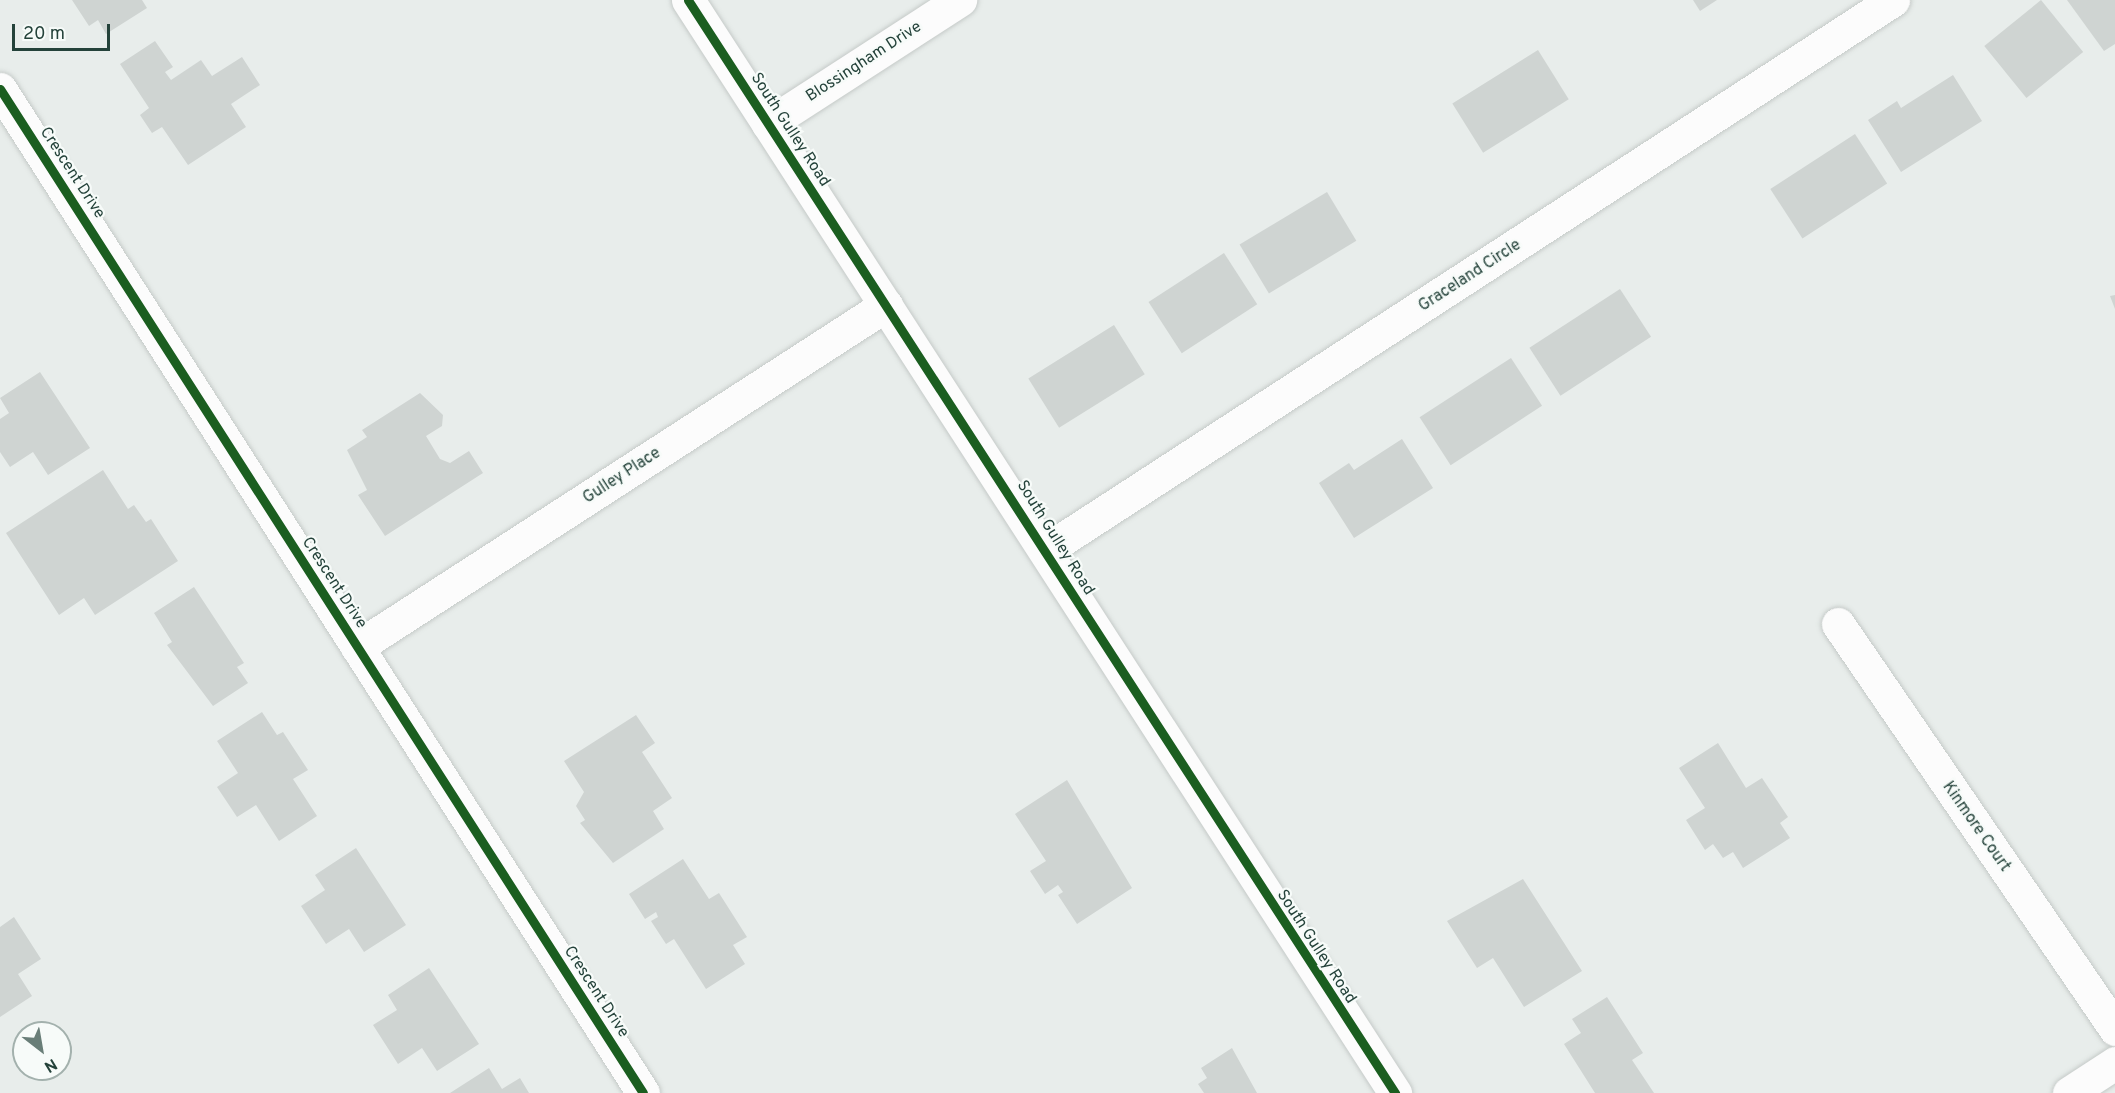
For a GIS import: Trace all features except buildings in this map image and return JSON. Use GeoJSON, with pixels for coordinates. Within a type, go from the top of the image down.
{"type":"FeatureCollection","features":[{"type":"Feature","properties":{"kind":"street","name":"South Gulley Road"},"geometry":{"type":"LineString","coordinates":[[688,0],[1046,550],[1395,1093]]}},
{"type":"Feature","properties":{"kind":"street","name":"Blossingham Drive"},"geometry":{"type":"LineString","coordinates":[[768,124],[960,0]]}},
{"type":"Feature","properties":{"kind":"street","name":"Graceland Circle"},"geometry":{"type":"LineString","coordinates":[[1046,550],[1893,0]]}},
{"type":"Feature","properties":{"kind":"street","name":"Crescent Drive"},"geometry":{"type":"LineString","coordinates":[[5,106],[357,646],[643,1093]]}},
{"type":"Feature","properties":{"kind":"street","name":"Gulley Place"},"geometry":{"type":"LineString","coordinates":[[357,646],[886,305]]}},
{"type":"Feature","properties":{"kind":"street","name":"Kinmore Court"},"geometry":{"type":"LineString","coordinates":[[1838,624],[2115,1029]]}},
{"type":"Feature","properties":{"kind":"street"},"geometry":{"type":"LineString","coordinates":[[2069,1093],[2115,1063]]}},
{"type":"Feature","properties":{"kind":"cycle path"},"geometry":{"type":"LineString","coordinates":[[688,0],[1395,1093]]}},
{"type":"Feature","properties":{"kind":"cycle path"},"geometry":{"type":"LineString","coordinates":[[0,89],[643,1093]]}}]}
